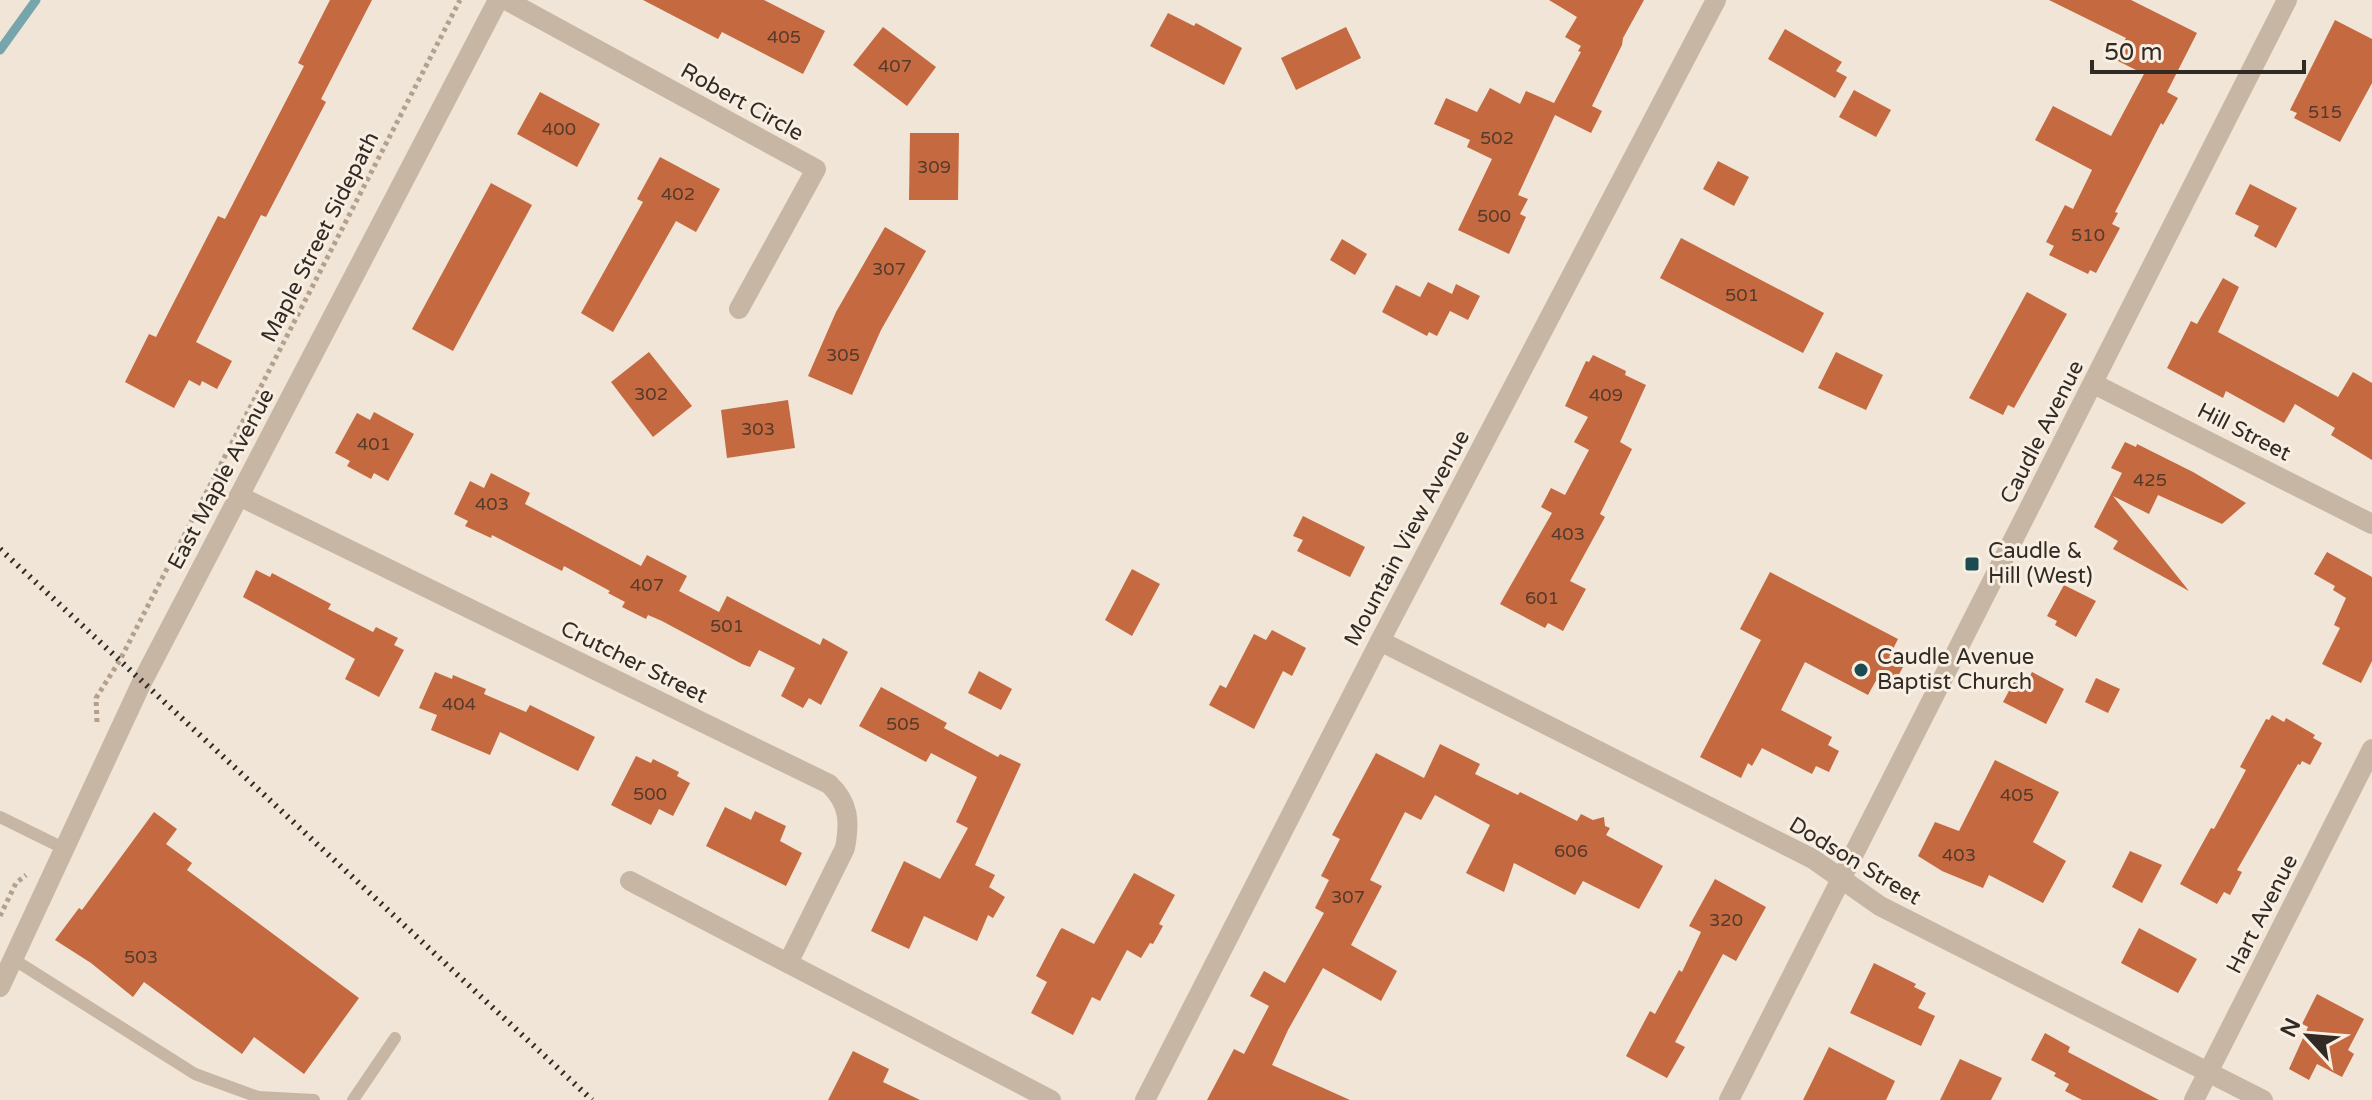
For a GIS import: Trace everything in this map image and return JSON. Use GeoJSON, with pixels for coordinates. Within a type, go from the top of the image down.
{"type":"FeatureCollection","features":[{"type":"Feature","properties":{"kind":"street","name":"East Maple Avenue"},"geometry":{"type":"LineString","coordinates":[[0,987],[142,682],[498,0]]}},
{"type":"Feature","properties":{"kind":"street","name":"Robert Circle"},"geometry":{"type":"LineString","coordinates":[[506,0],[816,169],[739,309]]}},
{"type":"Feature","properties":{"kind":"street","name":"Mountain View Avenue"},"geometry":{"type":"LineString","coordinates":[[1145,1100],[1380,641],[1716,0]]}},
{"type":"Feature","properties":{"kind":"street","name":"Caudle Avenue"},"geometry":{"type":"LineString","coordinates":[[1729,1100],[2287,0]]}},
{"type":"Feature","properties":{"kind":"street","name":"Hill Street"},"geometry":{"type":"LineString","coordinates":[[2094,384],[2372,524]]}},
{"type":"Feature","properties":{"kind":"street","name":"Crutcher Street"},"geometry":{"type":"LineString","coordinates":[[239,496],[829,784],[841,795],[848,811],[845,848],[788,963]]}},
{"type":"Feature","properties":{"kind":"street","name":"Dodson Street"},"geometry":{"type":"LineString","coordinates":[[1380,641],[1813,859],[1880,906],[2263,1100]]}},
{"type":"Feature","properties":{"kind":"street","name":"Hart Avenue"},"geometry":{"type":"LineString","coordinates":[[2194,1100],[2372,749]]}},
{"type":"Feature","properties":{"kind":"street"},"geometry":{"type":"LineString","coordinates":[[630,881],[1051,1100]]}},
{"type":"Feature","properties":{"kind":"lane"},"geometry":{"type":"LineString","coordinates":[[0,817],[65,849]]}},
{"type":"Feature","properties":{"kind":"lane"},"geometry":{"type":"LineString","coordinates":[[13,959],[195,1074],[257,1098],[314,1100]]}},
{"type":"Feature","properties":{"kind":"lane"},"geometry":{"type":"LineString","coordinates":[[353,1100],[395,1038]]}},
{"type":"Feature","properties":{"kind":"path","name":"Maple Street Sidepath"},"geometry":{"type":"LineString","coordinates":[[91,733],[97,721],[96,698],[120,660],[460,0]]}},
{"type":"Feature","properties":{"kind":"path"},"geometry":{"type":"LineString","coordinates":[[0,916],[16,883],[30,872],[44,839]]}},
{"type":"Feature","properties":{"kind":"building"},"geometry":{"type":"Polygon","coordinates":[[[330,0],[372,0],[321,99],[326,102],[266,217],[261,215],[196,342],[232,361],[217,389],[202,381],[200,386],[189,380],[174,408],[125,382],[149,334],[156,337],[218,216],[225,219],[304,66],[298,63],[330,0]]]}},
{"type":"Feature","properties":{"kind":"building"},"geometry":{"type":"Polygon","coordinates":[[[643,0],[764,0],[825,31],[803,74],[722,32],[718,39],[643,0]]]}},
{"type":"Feature","properties":{"kind":"building"},"geometry":{"type":"Polygon","coordinates":[[[1549,0],[1644,0],[1592,106],[1602,111],[1591,133],[1555,115],[1518,195],[1528,199],[1520,214],[1526,217],[1509,254],[1458,230],[1492,159],[1467,147],[1470,140],[1434,124],[1446,98],[1477,112],[1490,88],[1520,104],[1526,91],[1554,103],[1581,52],[1578,51],[1581,46],[1565,37],[1577,17],[1549,0]]]}},
{"type":"Feature","properties":{"kind":"building"},"geometry":{"type":"Polygon","coordinates":[[[2049,0],[2131,0],[2197,33],[2167,92],[2178,98],[2163,125],[2161,123],[2115,212],[2118,213],[2112,224],[2120,228],[2096,273],[2090,270],[2088,274],[2049,255],[2054,246],[2046,242],[2065,205],[2073,209],[2092,170],[2035,140],[2053,106],[2111,136],[2144,74],[2114,59],[2126,38],[2049,0]]]}},
{"type":"Feature","properties":{"kind":"building"},"geometry":{"type":"Polygon","coordinates":[[[1168,13],[1194,26],[1196,23],[1242,48],[1224,85],[1150,46],[1168,13]]]}},
{"type":"Feature","properties":{"kind":"building"},"geometry":{"type":"Polygon","coordinates":[[[2335,20],[2372,39],[2372,83],[2340,142],[2294,118],[2297,113],[2290,110],[2335,20]]]}},
{"type":"Feature","properties":{"kind":"building"},"geometry":{"type":"Polygon","coordinates":[[[883,27],[936,67],[907,106],[853,65],[883,27]]]}},
{"type":"Feature","properties":{"kind":"building"},"geometry":{"type":"Polygon","coordinates":[[[1346,27],[1361,58],[1296,90],[1281,58],[1346,27]]]}},
{"type":"Feature","properties":{"kind":"building"},"geometry":{"type":"Polygon","coordinates":[[[1785,29],[1842,62],[1836,71],[1847,77],[1835,98],[1768,59],[1785,29]]]}},
{"type":"Feature","properties":{"kind":"building"},"geometry":{"type":"Polygon","coordinates":[[[1854,90],[1891,110],[1876,137],[1839,117],[1854,90]]]}},
{"type":"Feature","properties":{"kind":"building"},"geometry":{"type":"Polygon","coordinates":[[[540,92],[600,124],[577,167],[517,134],[540,92]]]}},
{"type":"Feature","properties":{"kind":"building"},"geometry":{"type":"Polygon","coordinates":[[[910,133],[959,133],[958,200],[909,200],[910,133]]]}},
{"type":"Feature","properties":{"kind":"building"},"geometry":{"type":"Polygon","coordinates":[[[660,157],[720,189],[696,232],[676,221],[613,332],[581,313],[643,202],[637,199],[660,157]]]}},
{"type":"Feature","properties":{"kind":"building"},"geometry":{"type":"Polygon","coordinates":[[[1718,161],[1749,177],[1734,206],[1703,189],[1718,161]]]}},
{"type":"Feature","properties":{"kind":"building"},"geometry":{"type":"Polygon","coordinates":[[[491,183],[532,205],[453,351],[412,329],[491,183]]]}},
{"type":"Feature","properties":{"kind":"building"},"geometry":{"type":"Polygon","coordinates":[[[2250,184],[2297,208],[2276,248],[2254,236],[2259,226],[2235,214],[2250,184]]]}},
{"type":"Feature","properties":{"kind":"building"},"geometry":{"type":"Polygon","coordinates":[[[885,227],[926,251],[881,330],[852,395],[808,376],[836,312],[885,227]]]}},
{"type":"Feature","properties":{"kind":"building"},"geometry":{"type":"Polygon","coordinates":[[[1681,238],[1824,313],[1803,353],[1660,278],[1681,238]]]}},
{"type":"Feature","properties":{"kind":"building"},"geometry":{"type":"Polygon","coordinates":[[[1342,239],[1367,254],[1355,275],[1330,260],[1342,239]]]}},
{"type":"Feature","properties":{"kind":"building"},"geometry":{"type":"Polygon","coordinates":[[[2223,278],[2239,287],[2218,332],[2338,397],[2353,372],[2372,383],[2372,460],[2331,435],[2335,428],[2295,404],[2284,423],[2226,391],[2223,398],[2167,368],[2191,321],[2197,324],[2223,278]]]}},
{"type":"Feature","properties":{"kind":"building"},"geometry":{"type":"Polygon","coordinates":[[[1428,282],[1452,294],[1456,284],[1480,296],[1468,320],[1450,311],[1437,336],[1429,332],[1427,336],[1382,312],[1396,285],[1420,297],[1428,282]]]}},
{"type":"Feature","properties":{"kind":"building"},"geometry":{"type":"Polygon","coordinates":[[[2027,292],[2067,314],[2014,408],[2008,405],[2003,415],[1969,398],[2027,292]]]}},
{"type":"Feature","properties":{"kind":"building"},"geometry":{"type":"Polygon","coordinates":[[[649,352],[692,406],[653,437],[611,382],[649,352]]]}},
{"type":"Feature","properties":{"kind":"building"},"geometry":{"type":"Polygon","coordinates":[[[1836,352],[1883,375],[1866,410],[1818,388],[1836,352]]]}},
{"type":"Feature","properties":{"kind":"building"},"geometry":{"type":"Polygon","coordinates":[[[1593,355],[1646,385],[1620,442],[1632,449],[1600,514],[1605,517],[1570,581],[1586,589],[1563,631],[1548,623],[1545,628],[1500,604],[1552,513],[1541,507],[1551,488],[1565,495],[1589,450],[1574,442],[1588,417],[1565,406],[1586,361],[1589,362],[1593,355]]]}},
{"type":"Feature","properties":{"kind":"building"},"geometry":{"type":"Polygon","coordinates":[[[788,400],[795,448],[727,458],[721,410],[788,400]]]}},
{"type":"Feature","properties":{"kind":"building"},"geometry":{"type":"Polygon","coordinates":[[[374,412],[414,434],[388,481],[374,473],[371,479],[347,466],[350,461],[335,453],[357,413],[370,420],[374,412]]]}},
{"type":"Feature","properties":{"kind":"building"},"geometry":{"type":"Polygon","coordinates":[[[2125,442],[2136,447],[2137,444],[2193,472],[2246,503],[2222,524],[2158,495],[2149,514],[2113,496],[2189,591],[2113,549],[2118,541],[2094,527],[2122,473],[2111,468],[2125,442]]]}},
{"type":"Feature","properties":{"kind":"building"},"geometry":{"type":"Polygon","coordinates":[[[491,473],[530,493],[525,504],[641,566],[647,555],[687,576],[679,591],[719,612],[727,596],[820,645],[823,638],[848,652],[821,705],[809,698],[803,708],[781,696],[795,668],[759,650],[750,667],[742,664],[662,621],[648,615],[646,619],[622,607],[625,602],[608,593],[610,591],[564,566],[562,571],[492,535],[491,538],[465,526],[468,521],[454,514],[470,481],[484,488],[491,473]]]}},
{"type":"Feature","properties":{"kind":"building"},"geometry":{"type":"Polygon","coordinates":[[[1303,516],[1365,547],[1350,577],[1297,551],[1303,540],[1293,536],[1303,516]]]}},
{"type":"Feature","properties":{"kind":"building"},"geometry":{"type":"Polygon","coordinates":[[[2327,552],[2372,577],[2372,661],[2361,683],[2322,664],[2340,628],[2334,625],[2346,598],[2333,590],[2335,586],[2314,574],[2327,552]]]}},
{"type":"Feature","properties":{"kind":"building"},"geometry":{"type":"Polygon","coordinates":[[[1132,569],[1160,584],[1132,636],[1105,620],[1132,569]]]}},
{"type":"Feature","properties":{"kind":"building"},"geometry":{"type":"Polygon","coordinates":[[[256,570],[270,577],[272,573],[331,604],[328,609],[373,632],[376,627],[398,638],[394,645],[404,650],[379,697],[345,679],[355,659],[243,597],[256,570]]]}},
{"type":"Feature","properties":{"kind":"building","name":"Caudle Avenue Baptist Church"},"geometry":{"type":"Polygon","coordinates":[[[1770,572],[1898,639],[1889,657],[1904,665],[1894,684],[1878,677],[1868,695],[1805,662],[1781,710],[1832,737],[1828,745],[1839,751],[1829,772],[1816,766],[1812,774],[1762,748],[1752,766],[1748,763],[1741,778],[1700,757],[1761,640],[1740,629],[1770,572]]]}},
{"type":"Feature","properties":{"kind":"building"},"geometry":{"type":"Polygon","coordinates":[[[2064,585],[2096,601],[2076,637],[2055,625],[2057,621],[2047,616],[2064,585]]]}},
{"type":"Feature","properties":{"kind":"building"},"geometry":{"type":"Polygon","coordinates":[[[1272,630],[1306,648],[1292,676],[1283,671],[1254,729],[1209,705],[1220,685],[1226,688],[1254,634],[1266,640],[1272,630]]]}},
{"type":"Feature","properties":{"kind":"building"},"geometry":{"type":"Polygon","coordinates":[[[979,671],[1012,689],[1001,710],[968,693],[979,671]]]}},
{"type":"Feature","properties":{"kind":"building"},"geometry":{"type":"Polygon","coordinates":[[[435,672],[452,679],[453,675],[486,689],[484,694],[526,712],[530,705],[595,737],[578,771],[500,732],[490,755],[431,730],[437,715],[419,708],[435,672]]]}},
{"type":"Feature","properties":{"kind":"building"},"geometry":{"type":"Polygon","coordinates":[[[2032,672],[2064,689],[2046,724],[2003,702],[2018,674],[2028,680],[2032,672]]]}},
{"type":"Feature","properties":{"kind":"building"},"geometry":{"type":"Polygon","coordinates":[[[2096,678],[2120,689],[2108,713],[2085,702],[2096,678]]]}},
{"type":"Feature","properties":{"kind":"building"},"geometry":{"type":"Polygon","coordinates":[[[881,687],[947,723],[944,728],[998,757],[1000,754],[1021,764],[975,865],[995,875],[989,887],[1005,897],[993,918],[988,915],[977,941],[924,916],[909,949],[871,931],[904,861],[940,879],[968,828],[956,822],[977,777],[931,753],[926,762],[859,726],[881,687]]]}},
{"type":"Feature","properties":{"kind":"building"},"geometry":{"type":"Polygon","coordinates":[[[2272,715],[2284,722],[2286,718],[2315,735],[2313,738],[2322,743],[2310,765],[2302,761],[2298,764],[2237,870],[2242,872],[2230,895],[2224,892],[2217,904],[2180,884],[2211,828],[2214,829],[2246,770],[2240,767],[2266,719],[2269,720],[2272,715]]]}},
{"type":"Feature","properties":{"kind":"building"},"geometry":{"type":"Polygon","coordinates":[[[1440,744],[1480,764],[1475,774],[1518,795],[1520,792],[1577,821],[1581,814],[1593,820],[1604,817],[1605,826],[1610,828],[1606,835],[1663,866],[1639,909],[1583,881],[1575,895],[1514,863],[1504,892],[1466,873],[1490,825],[1435,795],[1421,820],[1405,812],[1370,880],[1382,886],[1351,945],[1397,971],[1381,1001],[1323,968],[1272,1065],[1350,1100],[1207,1100],[1234,1049],[1244,1054],[1269,1006],[1250,996],[1264,971],[1285,983],[1324,913],[1315,908],[1329,880],[1321,876],[1340,839],[1332,835],[1376,753],[1424,778],[1440,744]]]}},
{"type":"Feature","properties":{"kind":"building"},"geometry":{"type":"Polygon","coordinates":[[[636,756],[651,763],[653,759],[679,772],[677,776],[690,783],[673,816],[659,809],[651,825],[611,805],[636,756]]]}},
{"type":"Feature","properties":{"kind":"building"},"geometry":{"type":"Polygon","coordinates":[[[1995,760],[2059,792],[2033,842],[2066,861],[2043,903],[1989,875],[1983,888],[1942,871],[1918,856],[1935,822],[1959,831],[1995,760]]]}},
{"type":"Feature","properties":{"kind":"building"},"geometry":{"type":"Polygon","coordinates":[[[725,807],[751,820],[755,811],[786,826],[780,841],[802,853],[786,886],[706,846],[725,807]]]}},
{"type":"Feature","properties":{"kind":"building"},"geometry":{"type":"Polygon","coordinates":[[[154,812],[177,829],[166,844],[192,863],[187,870],[359,998],[304,1074],[254,1037],[242,1054],[144,982],[133,997],[91,963],[55,940],[79,908],[82,910],[154,812]]]}},
{"type":"Feature","properties":{"kind":"building"},"geometry":{"type":"Polygon","coordinates":[[[2130,851],[2162,865],[2142,903],[2112,887],[2130,851]]]}},
{"type":"Feature","properties":{"kind":"building"},"geometry":{"type":"Polygon","coordinates":[[[1134,873],[1175,895],[1159,924],[1163,926],[1153,944],[1150,943],[1141,958],[1127,950],[1100,1001],[1092,997],[1073,1035],[1031,1013],[1047,982],[1036,976],[1060,930],[1062,928],[1094,944],[1134,873]]]}},
{"type":"Feature","properties":{"kind":"building"},"geometry":{"type":"Polygon","coordinates":[[[1715,879],[1766,907],[1736,961],[1723,954],[1675,1042],[1685,1047],[1667,1078],[1626,1056],[1650,1011],[1655,1014],[1679,970],[1682,972],[1701,932],[1689,926],[1715,879]]]}},
{"type":"Feature","properties":{"kind":"building"},"geometry":{"type":"Polygon","coordinates":[[[2139,928],[2197,959],[2178,993],[2121,963],[2139,928]]]}},
{"type":"Feature","properties":{"kind":"building"},"geometry":{"type":"Polygon","coordinates":[[[1874,963],[1916,984],[1914,987],[1926,993],[1918,1008],[1935,1016],[1921,1046],[1850,1013],[1874,963]]]}},
{"type":"Feature","properties":{"kind":"building"},"geometry":{"type":"Polygon","coordinates":[[[2317,994],[2364,1019],[2348,1050],[2354,1054],[2342,1077],[2317,1064],[2309,1080],[2289,1069],[2308,1027],[2302,1024],[2317,994]]]}},
{"type":"Feature","properties":{"kind":"building"},"geometry":{"type":"Polygon","coordinates":[[[2045,1033],[2070,1047],[2068,1052],[2159,1100],[2082,1100],[2065,1091],[2069,1084],[2031,1060],[2045,1033]]]}},
{"type":"Feature","properties":{"kind":"building"},"geometry":{"type":"Polygon","coordinates":[[[1829,1047],[1895,1081],[1886,1100],[1803,1100],[1829,1047]]]}},
{"type":"Feature","properties":{"kind":"building"},"geometry":{"type":"Polygon","coordinates":[[[853,1051],[889,1069],[883,1082],[920,1100],[828,1100],[853,1051]]]}},
{"type":"Feature","properties":{"kind":"building"},"geometry":{"type":"Polygon","coordinates":[[[1960,1059],[2002,1078],[1991,1100],[1940,1100],[1960,1059]]]}},
{"type":"Feature","properties":{"kind":"waterway"},"geometry":{"type":"LineString","coordinates":[[0,50],[36,0]]}},
{"type":"Feature","properties":{"kind":"railway"},"geometry":{"type":"LineString","coordinates":[[0,549],[592,1100]]}},
{"type":"Feature","properties":{"kind":"place","name":"Caudle & Hill (West)"},"geometry":{"type":"Point","coordinates":[1972,564]}},
{"type":"Feature","properties":{"kind":"place","name":"Caudle Avenue Baptist Church"},"geometry":{"type":"Point","coordinates":[1861,670]}}]}
